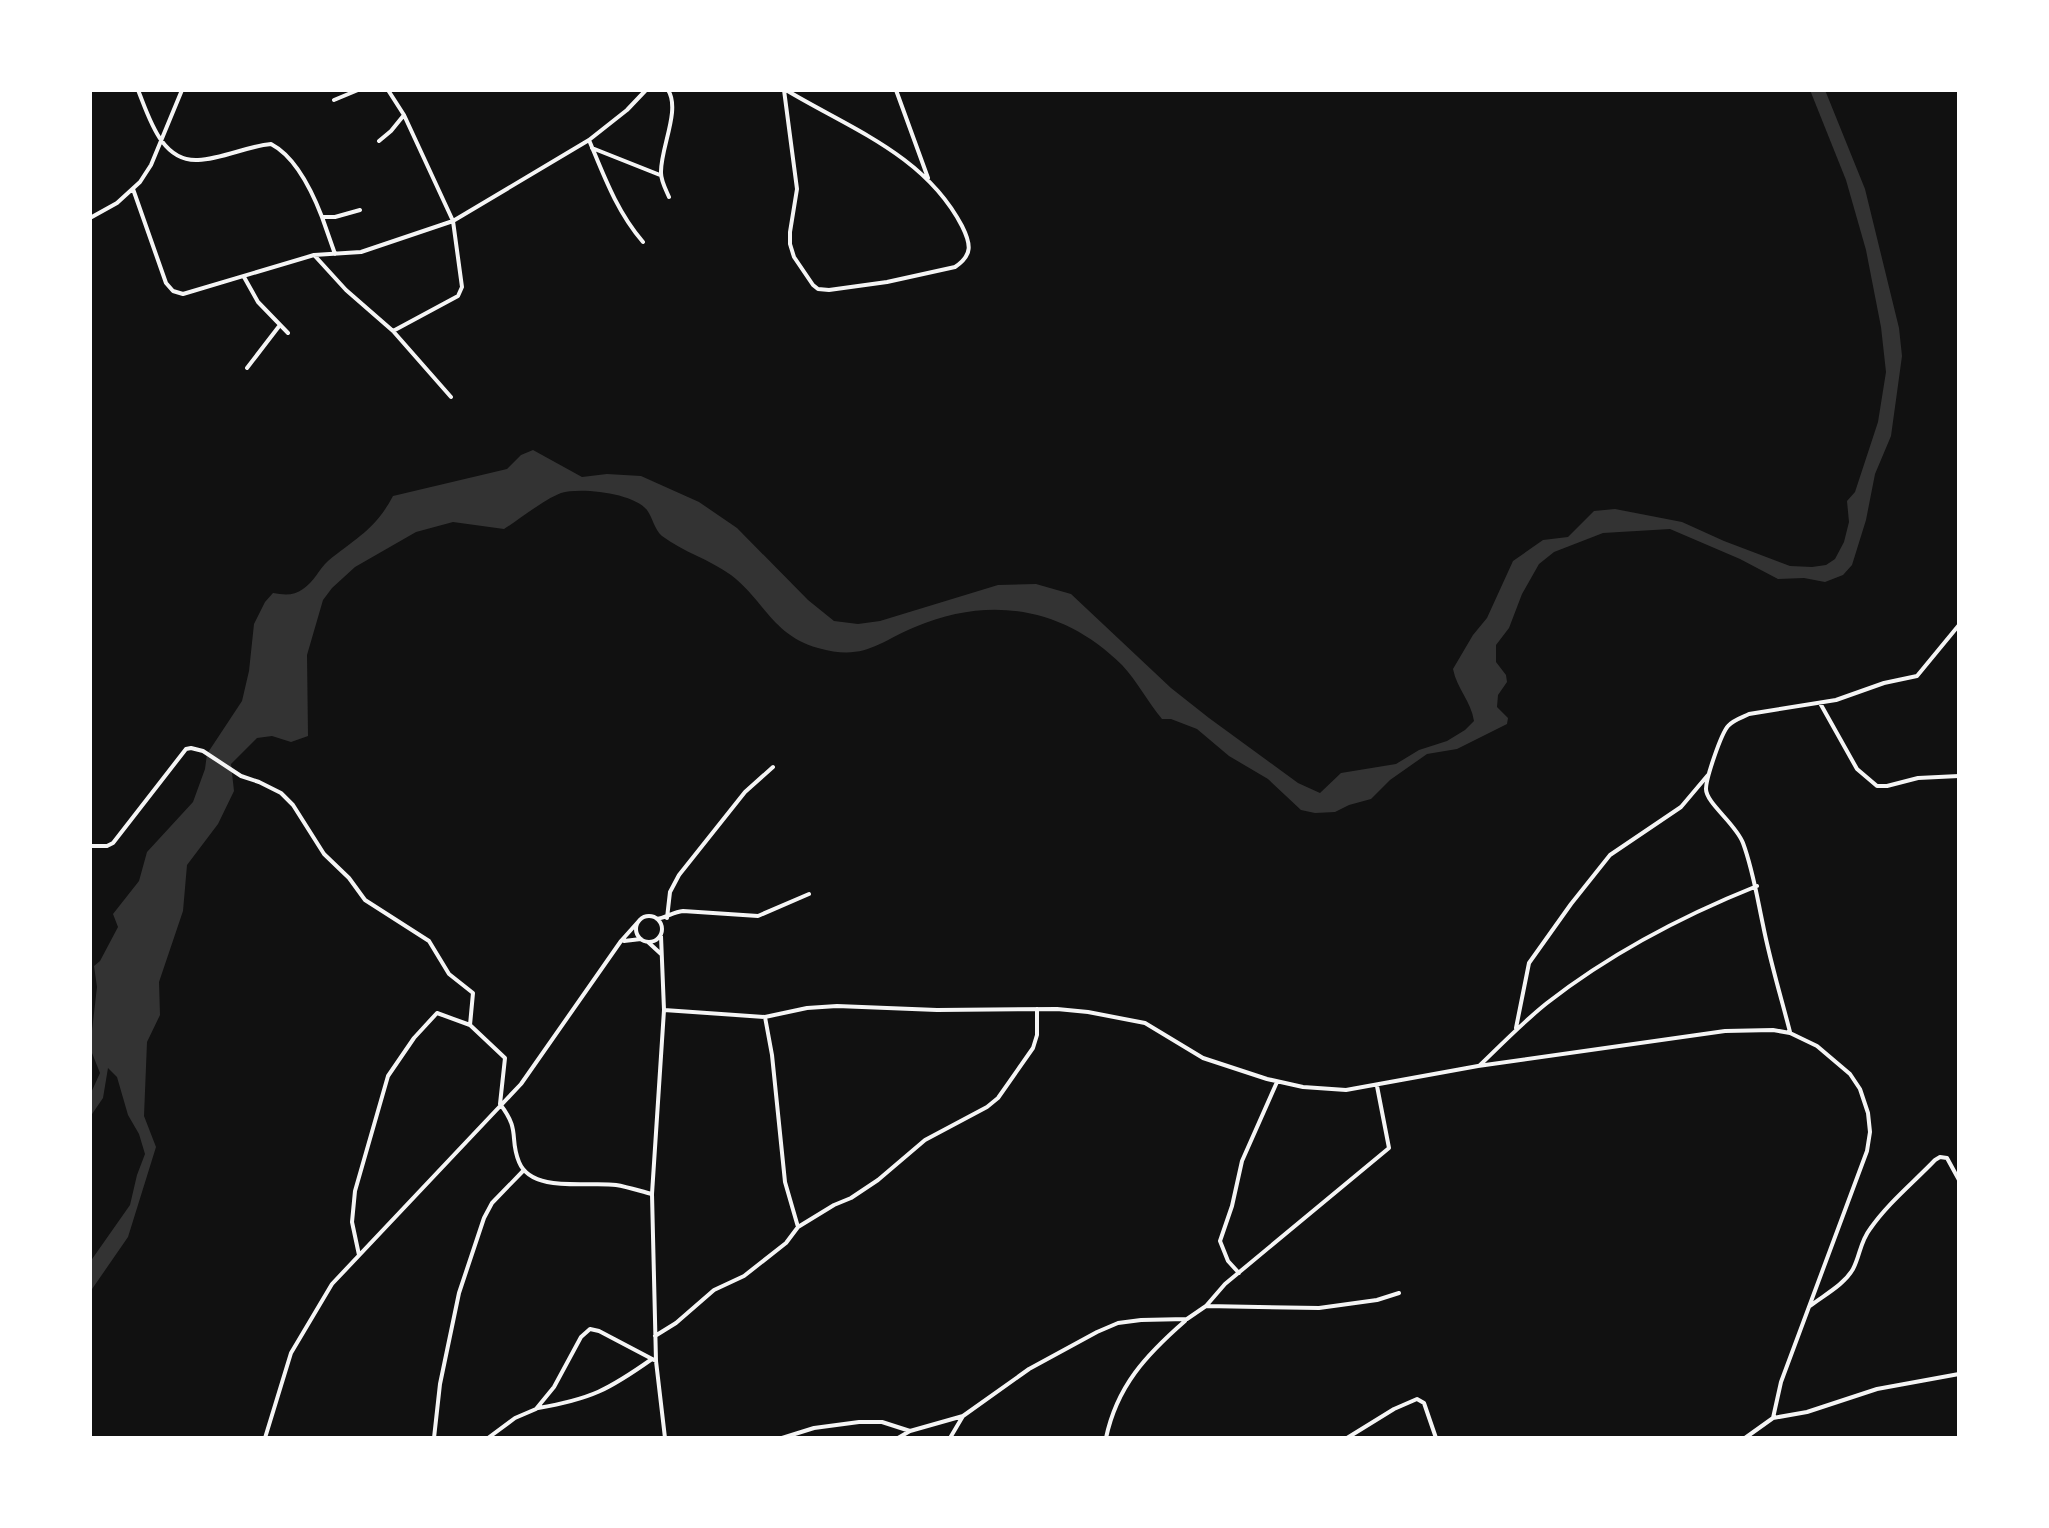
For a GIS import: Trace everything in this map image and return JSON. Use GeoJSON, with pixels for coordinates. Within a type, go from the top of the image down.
{"type":"FeatureCollection","features":[{"type":"Feature","properties":{"kind":"street"},"geometry":{"type":"LineString","coordinates":[[138,90],[160,141],[176,155],[197,160],[271,144],[286,151],[316,201],[335,254]]}},
{"type":"Feature","properties":{"kind":"street"},"geometry":{"type":"LineString","coordinates":[[90,218],[117,203],[133,189],[151,165],[182,90]]}},
{"type":"Feature","properties":{"kind":"street"},"geometry":{"type":"LineString","coordinates":[[334,100],[358,90]]}},
{"type":"Feature","properties":{"kind":"street"},"geometry":{"type":"LineString","coordinates":[[388,90],[404,115],[453,221],[461,292],[426,315],[393,331]]}},
{"type":"Feature","properties":{"kind":"street"},"geometry":{"type":"LineString","coordinates":[[133,189],[166,283],[173,291],[183,294],[314,255],[361,252],[453,221],[589,140],[627,110],[646,90]]}},
{"type":"Feature","properties":{"kind":"street"},"geometry":{"type":"LineString","coordinates":[[668,90],[672,95],[672,108],[660,175],[669,197]]}},
{"type":"Feature","properties":{"kind":"street"},"geometry":{"type":"LineString","coordinates":[[785,90],[836,120],[871,135],[929,180],[951,206],[969,241],[970,249],[964,261],[955,267],[887,282],[818,289],[805,275],[790,244],[797,189],[785,90]]}},
{"type":"Feature","properties":{"kind":"street"},"geometry":{"type":"LineString","coordinates":[[896,90],[929,180]]}},
{"type":"Feature","properties":{"kind":"street"},"geometry":{"type":"LineString","coordinates":[[379,141],[404,115]]}},
{"type":"Feature","properties":{"kind":"street"},"geometry":{"type":"LineString","coordinates":[[589,140],[615,200],[629,226],[643,242]]}},
{"type":"Feature","properties":{"kind":"street"},"geometry":{"type":"LineString","coordinates":[[592,148],[660,175]]}},
{"type":"Feature","properties":{"kind":"street"},"geometry":{"type":"LineString","coordinates":[[322,217],[360,210]]}},
{"type":"Feature","properties":{"kind":"street"},"geometry":{"type":"LineString","coordinates":[[314,255],[346,290],[393,331],[451,397]]}},
{"type":"Feature","properties":{"kind":"street"},"geometry":{"type":"LineString","coordinates":[[244,277],[258,302],[288,333]]}},
{"type":"Feature","properties":{"kind":"street"},"geometry":{"type":"LineString","coordinates":[[247,368],[280,325]]}},
{"type":"Feature","properties":{"kind":"street"},"geometry":{"type":"LineString","coordinates":[[1790,1033],[1763,927],[1757,886],[1739,832],[1706,793],[1708,775],[1728,726],[1749,714],[1820,703],[1917,676],[1959,625]]}},
{"type":"Feature","properties":{"kind":"street"},"geometry":{"type":"LineString","coordinates":[[1820,703],[1857,769],[1877,786],[1918,778],[1959,776]]}},
{"type":"Feature","properties":{"kind":"street"},"geometry":{"type":"LineString","coordinates":[[90,846],[113,843],[186,749],[203,751],[241,776],[281,793],[293,805],[324,854],[349,878],[365,900],[429,941],[449,974],[473,993],[470,1025]]}},
{"type":"Feature","properties":{"kind":"street"},"geometry":{"type":"LineString","coordinates":[[667,918],[670,892],[679,875],[745,792],[773,767]]}},
{"type":"Feature","properties":{"kind":"street"},"geometry":{"type":"LineString","coordinates":[[1515,1032],[1531,959],[1571,904],[1610,855],[1681,807],[1708,775]]}},
{"type":"Feature","properties":{"kind":"street"},"geometry":{"type":"LineString","coordinates":[[1478,1066],[1566,990],[1627,950],[1675,921],[1757,886]]}},
{"type":"Feature","properties":{"kind":"street"},"geometry":{"type":"LineString","coordinates":[[265,1438],[291,1353],[332,1284],[535,1068],[621,941],[638,922],[647,916],[667,918],[673,912],[683,911],[758,916],[809,894]]}},
{"type":"Feature","properties":{"kind":"street"},"geometry":{"type":"LineString","coordinates":[[657,919],[662,925],[664,1010],[652,1194],[654,1360],[665,1438]]}},
{"type":"Feature","properties":{"kind":"street"},"geometry":{"type":"LineString","coordinates":[[638,922],[637,933],[641,939]]}},
{"type":"Feature","properties":{"kind":"street"},"geometry":{"type":"LineString","coordinates":[[648,942],[661,936]]}},
{"type":"Feature","properties":{"kind":"street"},"geometry":{"type":"LineString","coordinates":[[621,941],[641,939],[663,956]]}},
{"type":"Feature","properties":{"kind":"street"},"geometry":{"type":"LineString","coordinates":[[664,1010],[765,1017],[807,1008],[837,1006],[1088,1012],[1145,1023],[1203,1058],[1277,1082],[1325,1089],[1377,1086],[1478,1066],[1725,1031],[1773,1030],[1790,1033],[1817,1046],[1850,1074],[1860,1089],[1870,1132],[1867,1151],[1781,1382],[1773,1418]]}},
{"type":"Feature","properties":{"kind":"street"},"geometry":{"type":"LineString","coordinates":[[655,1336],[676,1323],[714,1290],[744,1276],[786,1243],[798,1227],[851,1198],[878,1180],[925,1140],[998,1098],[1033,1048],[1037,1035],[1037,1009]]}},
{"type":"Feature","properties":{"kind":"street"},"geometry":{"type":"LineString","coordinates":[[359,1255],[352,1222],[355,1191],[388,1076],[414,1038],[437,1013],[470,1025],[505,1058],[500,1104],[513,1122],[518,1161],[524,1170],[552,1184],[615,1185],[652,1194]]}},
{"type":"Feature","properties":{"kind":"street"},"geometry":{"type":"LineString","coordinates":[[765,1017],[785,1182],[798,1227]]}},
{"type":"Feature","properties":{"kind":"street"},"geometry":{"type":"LineString","coordinates":[[1239,1273],[1228,1261],[1220,1241],[1242,1161],[1277,1082]]}},
{"type":"Feature","properties":{"kind":"street"},"geometry":{"type":"LineString","coordinates":[[1106,1438],[1116,1403],[1151,1351],[1389,1148],[1377,1086]]}},
{"type":"Feature","properties":{"kind":"street"},"geometry":{"type":"LineString","coordinates":[[1808,1308],[1853,1270],[1859,1246],[1883,1212],[1935,1160],[1947,1158],[1959,1180]]}},
{"type":"Feature","properties":{"kind":"street"},"geometry":{"type":"LineString","coordinates":[[434,1438],[440,1384],[456,1308],[484,1218],[492,1203],[524,1170]]}},
{"type":"Feature","properties":{"kind":"street"},"geometry":{"type":"LineString","coordinates":[[1206,1306],[1319,1308],[1377,1300],[1399,1293]]}},
{"type":"Feature","properties":{"kind":"street"},"geometry":{"type":"LineString","coordinates":[[898,1438],[910,1431],[963,1416],[1029,1369],[1118,1323],[1187,1319]]}},
{"type":"Feature","properties":{"kind":"street"},"geometry":{"type":"LineString","coordinates":[[536,1409],[554,1387],[581,1337],[590,1329],[654,1360]]}},
{"type":"Feature","properties":{"kind":"street"},"geometry":{"type":"LineString","coordinates":[[488,1438],[515,1418],[536,1409],[598,1394],[654,1360]]}},
{"type":"Feature","properties":{"kind":"street"},"geometry":{"type":"LineString","coordinates":[[1745,1438],[1773,1418],[1807,1412],[1877,1389],[1959,1374]]}},
{"type":"Feature","properties":{"kind":"street"},"geometry":{"type":"LineString","coordinates":[[1347,1438],[1394,1409],[1417,1399],[1424,1403],[1436,1438]]}},
{"type":"Feature","properties":{"kind":"street"},"geometry":{"type":"LineString","coordinates":[[950,1438],[963,1416]]}},
{"type":"Feature","properties":{"kind":"street"},"geometry":{"type":"LineString","coordinates":[[782,1438],[814,1428],[859,1422],[882,1422],[910,1431]]}},
{"type":"Feature","properties":{"kind":"shaded area"},"geometry":{"type":"Polygon","coordinates":[[[1810,90],[1825,90],[1865,189],[1899,328],[1902,356],[1891,436],[1875,474],[1866,520],[1852,565],[1843,575],[1825,582],[1804,578],[1778,579],[1670,529],[1603,533],[1554,552],[1539,564],[1522,594],[1509,628],[1496,645],[1496,662],[1506,675],[1507,682],[1498,695],[1497,707],[1508,718],[1507,724],[1457,749],[1427,754],[1390,780],[1371,799],[1335,812],[1301,810],[1268,779],[1229,756],[1197,729],[1171,719],[1162,719],[1122,665],[1100,645],[1076,630],[1025,612],[971,611],[915,627],[859,651],[818,648],[790,635],[731,575],[662,536],[647,510],[631,499],[619,496],[593,491],[561,493],[504,529],[453,522],[416,532],[355,567],[323,600],[307,655],[308,736],[291,742],[272,736],[257,738],[231,764],[234,791],[218,824],[187,865],[183,911],[159,982],[160,1015],[147,1042],[144,1116],[156,1147],[128,1237],[90,1292],[90,1262],[130,1205],[145,1154],[139,1134],[128,1115],[117,1077],[108,1068],[103,1098],[90,1117],[90,1095],[100,1073],[90,1048],[97,987],[94,966],[100,961],[118,927],[113,914],[139,881],[147,852],[193,802],[207,754],[242,701],[254,624],[265,602],[273,593],[292,594],[307,586],[328,561],[372,525],[393,496],[507,469],[521,455],[533,450],[582,477],[607,474],[641,476],[699,502],[737,528],[808,600],[834,621],[858,624],[880,621],[998,585],[1036,584],[1071,594],[1171,688],[1298,783],[1320,793],[1341,773],[1396,764],[1419,750],[1447,741],[1474,721],[1453,669],[1487,618],[1513,561],[1543,540],[1568,537],[1594,511],[1615,509],[1682,522],[1790,566],[1826,565],[1835,559],[1844,542],[1849,522],[1847,501],[1855,492],[1878,422],[1886,372],[1866,250],[1846,180],[1810,90]]]}}]}
